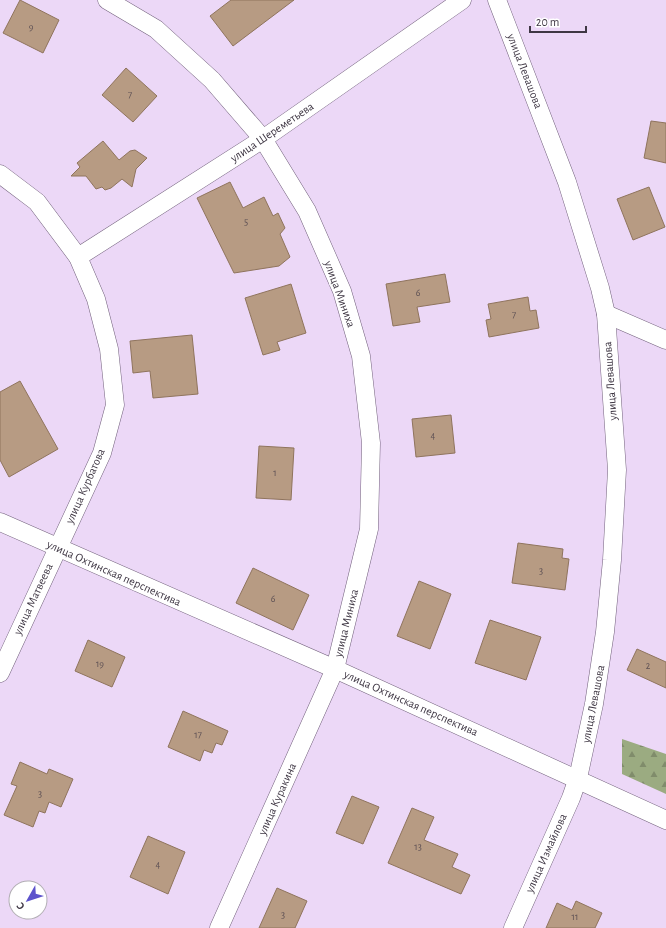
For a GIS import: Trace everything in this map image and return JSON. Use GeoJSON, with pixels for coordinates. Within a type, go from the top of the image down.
{"type":"FeatureCollection","features":[{"type":"Feature","properties":{"kind":"street","name":"улица Миниха"},"geometry":{"type":"LineString","coordinates":[[108,0],[156,29],[212,80],[263,139],[307,211],[342,291],[361,356],[371,443],[369,529],[335,669]]}},
{"type":"Feature","properties":{"kind":"street","name":"улица Шереметьева"},"geometry":{"type":"LineString","coordinates":[[78,257],[263,139],[462,0]]}},
{"type":"Feature","properties":{"kind":"street","name":"улица Левашова"},"geometry":{"type":"LineString","coordinates":[[497,0],[567,182],[600,288],[606,314],[616,470],[612,560],[605,632],[594,704],[578,778]]}},
{"type":"Feature","properties":{"kind":"street","name":"улица Курбатова"},"geometry":{"type":"LineString","coordinates":[[0,174],[37,202],[78,257],[96,299],[109,349],[115,405],[102,453],[57,548]]}},
{"type":"Feature","properties":{"kind":"street"},"geometry":{"type":"LineString","coordinates":[[606,314],[666,340]]}},
{"type":"Feature","properties":{"kind":"street","name":"улица Охтинская перспектива"},"geometry":{"type":"LineString","coordinates":[[0,522],[335,669],[578,778],[666,820]]}},
{"type":"Feature","properties":{"kind":"street","name":"улица Матвеева"},"geometry":{"type":"LineString","coordinates":[[0,673],[57,548]]}},
{"type":"Feature","properties":{"kind":"street","name":"улица Куракина"},"geometry":{"type":"LineString","coordinates":[[219,928],[335,669]]}},
{"type":"Feature","properties":{"kind":"street","name":"улица Измайлова"},"geometry":{"type":"LineString","coordinates":[[513,928],[578,778]]}},
{"type":"Feature","properties":{"kind":"green space"},"geometry":{"type":"Polygon","coordinates":[[[622,739],[666,754],[666,794],[622,774],[622,739]]]}},
{"type":"Feature","properties":{"kind":"building"},"geometry":{"type":"Polygon","coordinates":[[[20,0],[59,20],[43,53],[3,33],[20,0]]]}},
{"type":"Feature","properties":{"kind":"building"},"geometry":{"type":"Polygon","coordinates":[[[231,0],[294,0],[233,46],[210,16],[231,0]]]}},
{"type":"Feature","properties":{"kind":"building"},"geometry":{"type":"Polygon","coordinates":[[[126,68],[157,96],[133,122],[102,95],[126,68]]]}},
{"type":"Feature","properties":{"kind":"building"},"geometry":{"type":"Polygon","coordinates":[[[651,121],[666,123],[666,163],[644,158],[651,121]]]}},
{"type":"Feature","properties":{"kind":"building"},"geometry":{"type":"Polygon","coordinates":[[[103,141],[119,160],[130,151],[135,150],[147,158],[136,169],[132,187],[122,179],[111,188],[105,190],[102,187],[96,189],[86,176],[71,176],[80,167],[77,163],[103,141]]]}},
{"type":"Feature","properties":{"kind":"building"},"geometry":{"type":"Polygon","coordinates":[[[230,182],[243,208],[264,197],[273,216],[278,213],[285,228],[280,234],[290,257],[279,266],[234,273],[197,198],[230,182]]]}},
{"type":"Feature","properties":{"kind":"building"},"geometry":{"type":"Polygon","coordinates":[[[649,187],[665,227],[633,240],[617,199],[649,187]]]}},
{"type":"Feature","properties":{"kind":"building"},"geometry":{"type":"Polygon","coordinates":[[[445,274],[450,302],[417,307],[420,322],[393,326],[386,284],[445,274]]]}},
{"type":"Feature","properties":{"kind":"building"},"geometry":{"type":"Polygon","coordinates":[[[291,284],[306,333],[277,342],[280,350],[263,355],[245,298],[291,284]]]}},
{"type":"Feature","properties":{"kind":"building"},"geometry":{"type":"Polygon","coordinates":[[[528,297],[530,311],[536,310],[539,328],[489,337],[486,320],[491,319],[488,304],[528,297]]]}},
{"type":"Feature","properties":{"kind":"building"},"geometry":{"type":"Polygon","coordinates":[[[192,335],[198,394],[153,398],[150,371],[133,373],[130,341],[192,335]]]}},
{"type":"Feature","properties":{"kind":"building"},"geometry":{"type":"Polygon","coordinates":[[[20,381],[58,449],[9,477],[0,460],[0,392],[20,381]]]}},
{"type":"Feature","properties":{"kind":"building"},"geometry":{"type":"Polygon","coordinates":[[[451,415],[455,453],[416,457],[412,419],[451,415]]]}},
{"type":"Feature","properties":{"kind":"building"},"geometry":{"type":"Polygon","coordinates":[[[259,446],[294,448],[291,500],[256,498],[259,446]]]}},
{"type":"Feature","properties":{"kind":"building"},"geometry":{"type":"Polygon","coordinates":[[[518,543],[563,549],[562,558],[569,559],[565,590],[512,583],[518,543]]]}},
{"type":"Feature","properties":{"kind":"building"},"geometry":{"type":"Polygon","coordinates":[[[253,568],[309,595],[293,630],[236,603],[253,568]]]}},
{"type":"Feature","properties":{"kind":"building"},"geometry":{"type":"Polygon","coordinates":[[[419,581],[451,594],[430,649],[397,636],[419,581]]]}},
{"type":"Feature","properties":{"kind":"building"},"geometry":{"type":"Polygon","coordinates":[[[490,620],[541,637],[526,680],[475,663],[490,620]]]}},
{"type":"Feature","properties":{"kind":"building"},"geometry":{"type":"Polygon","coordinates":[[[88,640],[125,657],[112,687],[75,671],[88,640]]]}},
{"type":"Feature","properties":{"kind":"building"},"geometry":{"type":"Polygon","coordinates":[[[637,649],[666,662],[666,688],[627,670],[637,649]]]}},
{"type":"Feature","properties":{"kind":"building"},"geometry":{"type":"Polygon","coordinates":[[[183,711],[228,731],[222,745],[216,743],[212,753],[204,750],[200,761],[168,747],[183,711]]]}},
{"type":"Feature","properties":{"kind":"building"},"geometry":{"type":"Polygon","coordinates":[[[20,762],[47,774],[49,769],[73,779],[61,807],[49,802],[45,813],[39,811],[33,827],[4,815],[17,786],[11,784],[20,762]]]}},
{"type":"Feature","properties":{"kind":"building"},"geometry":{"type":"Polygon","coordinates":[[[352,796],[379,807],[363,844],[336,833],[352,796]]]}},
{"type":"Feature","properties":{"kind":"building"},"geometry":{"type":"Polygon","coordinates":[[[412,808],[434,817],[424,840],[458,854],[452,867],[470,875],[461,894],[388,863],[412,808]]]}},
{"type":"Feature","properties":{"kind":"building"},"geometry":{"type":"Polygon","coordinates":[[[148,836],[185,852],[168,894],[130,877],[148,836]]]}},
{"type":"Feature","properties":{"kind":"building"},"geometry":{"type":"Polygon","coordinates":[[[277,888],[307,901],[295,928],[259,928],[277,888]]]}},
{"type":"Feature","properties":{"kind":"building"},"geometry":{"type":"Polygon","coordinates":[[[576,901],[602,913],[595,928],[546,928],[557,903],[572,910],[576,901]]]}}]}
